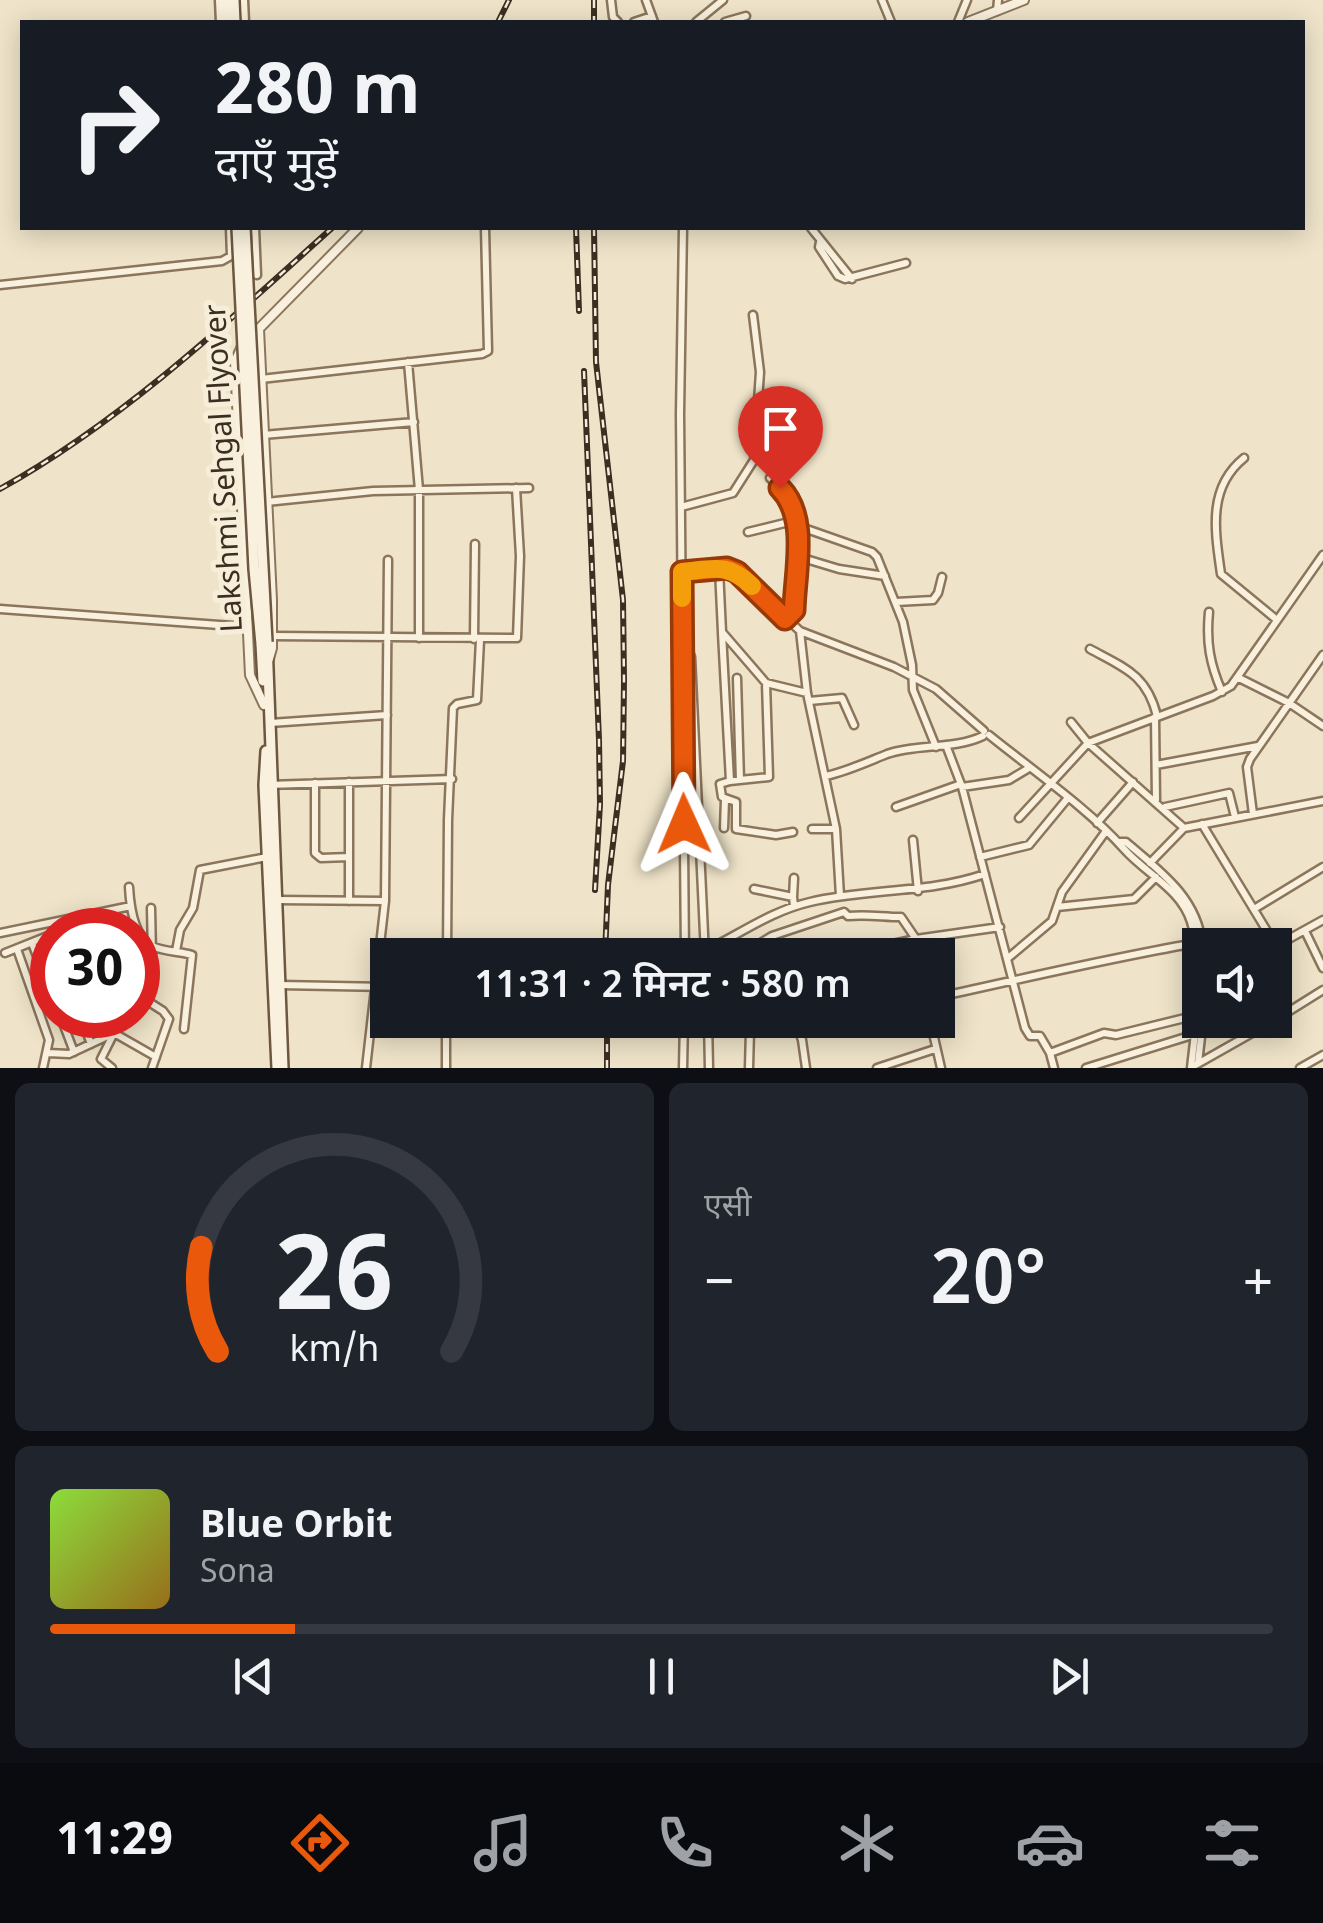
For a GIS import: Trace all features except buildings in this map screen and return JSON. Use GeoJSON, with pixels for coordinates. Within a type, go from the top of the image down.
{"type":"FeatureCollection","features":[{"type":"Feature","properties":{"kind":"main road","name":"Lakshmi Sehgal Flyover"},"geometry":{"type":"LineString","coordinates":[[234,230],[254,569],[267,641],[264,705],[268,785]]}},
{"type":"Feature","properties":{"kind":"main road","name":"Lakshmi Sehgal Flyover"},"geometry":{"type":"LineString","coordinates":[[245,230],[268,664],[268,785]]}},
{"type":"Feature","properties":{"kind":"main road"},"geometry":{"type":"LineString","coordinates":[[268,785],[267,856],[280,1068]]}},
{"type":"Feature","properties":{"kind":"main road"},"geometry":{"type":"LineString","coordinates":[[268,785],[276,900],[276,985]]}},
{"type":"Feature","properties":{"kind":"street"},"geometry":{"type":"LineString","coordinates":[[646,0],[653,19]]}},
{"type":"Feature","properties":{"kind":"street"},"geometry":{"type":"LineString","coordinates":[[714,3],[723,0]]}},
{"type":"Feature","properties":{"kind":"street"},"geometry":{"type":"LineString","coordinates":[[997,10],[998,0]]}},
{"type":"Feature","properties":{"kind":"street"},"geometry":{"type":"LineString","coordinates":[[973,20],[1024,0]]}},
{"type":"Feature","properties":{"kind":"street"},"geometry":{"type":"LineString","coordinates":[[731,20],[746,16]]}},
{"type":"Feature","properties":{"kind":"street"},"geometry":{"type":"LineString","coordinates":[[0,285],[219,262],[231,256],[234,230]]}},
{"type":"Feature","properties":{"kind":"street"},"geometry":{"type":"LineString","coordinates":[[255,230],[257,274]]}},
{"type":"Feature","properties":{"kind":"street"},"geometry":{"type":"LineString","coordinates":[[264,705],[250,675],[235,369],[242,346],[356,230]]}},
{"type":"Feature","properties":{"kind":"street"},"geometry":{"type":"LineString","coordinates":[[260,379],[488,351],[485,230]]}},
{"type":"Feature","properties":{"kind":"street"},"geometry":{"type":"LineString","coordinates":[[683,230],[685,938]]}},
{"type":"Feature","properties":{"kind":"street"},"geometry":{"type":"LineString","coordinates":[[812,230],[852,279],[906,263]]}},
{"type":"Feature","properties":{"kind":"street"},"geometry":{"type":"LineString","coordinates":[[681,506],[733,493],[753,463],[760,380],[753,315]]}},
{"type":"Feature","properties":{"kind":"street"},"geometry":{"type":"LineString","coordinates":[[258,329],[266,502],[267,641],[387,637],[515,639],[519,634],[516,488]]}},
{"type":"Feature","properties":{"kind":"street"},"geometry":{"type":"LineString","coordinates":[[408,362],[419,490],[419,638]]}},
{"type":"Feature","properties":{"kind":"street"},"geometry":{"type":"LineString","coordinates":[[263,434],[414,422]]}},
{"type":"Feature","properties":{"kind":"street"},"geometry":{"type":"LineString","coordinates":[[1244,458],[1227,476],[1214,511],[1221,574],[1277,620]]}},
{"type":"Feature","properties":{"kind":"street"},"geometry":{"type":"LineString","coordinates":[[770,478],[790,498],[798,523],[794,610],[785,619]]}},
{"type":"Feature","properties":{"kind":"street"},"geometry":{"type":"LineString","coordinates":[[266,502],[419,490],[529,488]]}},
{"type":"Feature","properties":{"kind":"street"},"geometry":{"type":"LineString","coordinates":[[748,532],[798,523],[872,552],[896,602],[909,642],[913,690],[936,746]]}},
{"type":"Feature","properties":{"kind":"street"},"geometry":{"type":"LineString","coordinates":[[446,938],[453,708],[477,700],[475,544]]}},
{"type":"Feature","properties":{"kind":"street"},"geometry":{"type":"LineString","coordinates":[[796,556],[839,569],[886,576]]}},
{"type":"Feature","properties":{"kind":"street"},"geometry":{"type":"LineString","coordinates":[[1019,818],[1088,743],[1222,692],[1239,678],[1323,556]]}},
{"type":"Feature","properties":{"kind":"street"},"geometry":{"type":"LineString","coordinates":[[380,938],[385,901],[388,560]]}},
{"type":"Feature","properties":{"kind":"street"},"geometry":{"type":"LineString","coordinates":[[682,572],[720,568],[737,572],[800,631],[936,689],[985,734],[1148,865],[1181,897],[1194,928]]}},
{"type":"Feature","properties":{"kind":"street"},"geometry":{"type":"LineString","coordinates":[[720,568],[730,781]]}},
{"type":"Feature","properties":{"kind":"street"},"geometry":{"type":"LineString","coordinates":[[896,602],[933,600],[942,577]]}},
{"type":"Feature","properties":{"kind":"street"},"geometry":{"type":"LineString","coordinates":[[0,609],[247,627]]}},
{"type":"Feature","properties":{"kind":"street"},"geometry":{"type":"LineString","coordinates":[[1209,612],[1206,640],[1210,665],[1222,692]]}},
{"type":"Feature","properties":{"kind":"street"},"geometry":{"type":"LineString","coordinates":[[800,631],[808,697],[836,829],[840,896]]}},
{"type":"Feature","properties":{"kind":"street"},"geometry":{"type":"LineString","coordinates":[[722,632],[766,683],[808,697],[842,698],[854,725]]}},
{"type":"Feature","properties":{"kind":"street"},"geometry":{"type":"LineString","coordinates":[[682,636],[691,657],[704,938]]}},
{"type":"Feature","properties":{"kind":"street"},"geometry":{"type":"LineString","coordinates":[[1090,649],[1144,683],[1152,696],[1156,716],[1156,802]]}},
{"type":"Feature","properties":{"kind":"street"},"geometry":{"type":"LineString","coordinates":[[1253,814],[1248,767],[1259,745],[1323,655]]}},
{"type":"Feature","properties":{"kind":"street"},"geometry":{"type":"LineString","coordinates":[[737,678],[740,780]]}},
{"type":"Feature","properties":{"kind":"street"},"geometry":{"type":"LineString","coordinates":[[1239,678],[1323,726]]}},
{"type":"Feature","properties":{"kind":"street"},"geometry":{"type":"LineString","coordinates":[[724,828],[725,799],[720,784],[767,778],[770,774],[766,683]]}},
{"type":"Feature","properties":{"kind":"street"},"geometry":{"type":"LineString","coordinates":[[270,723],[386,715]]}},
{"type":"Feature","properties":{"kind":"street"},"geometry":{"type":"LineString","coordinates":[[1071,722],[1088,743],[1184,828]]}},
{"type":"Feature","properties":{"kind":"street"},"geometry":{"type":"LineString","coordinates":[[826,776],[889,754],[985,734]]}},
{"type":"Feature","properties":{"kind":"street"},"geometry":{"type":"LineString","coordinates":[[946,745],[962,786],[1027,1033],[1040,1036],[1054,1068]]}},
{"type":"Feature","properties":{"kind":"street"},"geometry":{"type":"LineString","coordinates":[[1156,765],[1259,745]]}},
{"type":"Feature","properties":{"kind":"street"},"geometry":{"type":"LineString","coordinates":[[896,808],[962,786],[1009,780],[1029,768]]}},
{"type":"Feature","properties":{"kind":"street"},"geometry":{"type":"LineString","coordinates":[[268,785],[452,779]]}},
{"type":"Feature","properties":{"kind":"street"},"geometry":{"type":"LineString","coordinates":[[349,782],[349,901]]}},
{"type":"Feature","properties":{"kind":"street"},"geometry":{"type":"LineString","coordinates":[[1098,823],[1133,782]]}},
{"type":"Feature","properties":{"kind":"street"},"geometry":{"type":"LineString","coordinates":[[315,784],[315,853],[320,858],[349,857]]}},
{"type":"Feature","properties":{"kind":"street"},"geometry":{"type":"LineString","coordinates":[[1164,808],[1229,794],[1235,817]]}},
{"type":"Feature","properties":{"kind":"street"},"geometry":{"type":"LineString","coordinates":[[725,799],[736,802],[736,829],[792,832]]}},
{"type":"Feature","properties":{"kind":"street"},"geometry":{"type":"LineString","coordinates":[[980,856],[1029,845],[1067,800]]}},
{"type":"Feature","properties":{"kind":"street"},"geometry":{"type":"LineString","coordinates":[[1148,865],[1184,828],[1323,801]]}},
{"type":"Feature","properties":{"kind":"street"},"geometry":{"type":"LineString","coordinates":[[1202,824],[1265,928]]}},
{"type":"Feature","properties":{"kind":"street"},"geometry":{"type":"LineString","coordinates":[[812,830],[836,829]]}},
{"type":"Feature","properties":{"kind":"street"},"geometry":{"type":"LineString","coordinates":[[1008,958],[1050,924],[1062,892],[1106,831]]}},
{"type":"Feature","properties":{"kind":"street"},"geometry":{"type":"LineString","coordinates":[[913,840],[918,890]]}},
{"type":"Feature","properties":{"kind":"street"},"geometry":{"type":"LineString","coordinates":[[176,951],[180,930],[193,908],[200,870],[267,856]]}},
{"type":"Feature","properties":{"kind":"street"},"geometry":{"type":"LineString","coordinates":[[1148,865],[1156,877],[1181,897]]}},
{"type":"Feature","properties":{"kind":"street"},"geometry":{"type":"LineString","coordinates":[[1254,909],[1323,867]]}},
{"type":"Feature","properties":{"kind":"street"},"geometry":{"type":"LineString","coordinates":[[754,889],[794,901],[954,885],[985,874]]}},
{"type":"Feature","properties":{"kind":"street"},"geometry":{"type":"LineString","coordinates":[[1057,906],[1134,899],[1156,877]]}},
{"type":"Feature","properties":{"kind":"street"},"geometry":{"type":"LineString","coordinates":[[794,878],[794,901]]}},
{"type":"Feature","properties":{"kind":"street"},"geometry":{"type":"LineString","coordinates":[[122,908],[131,906],[129,887]]}},
{"type":"Feature","properties":{"kind":"street"},"geometry":{"type":"LineString","coordinates":[[276,900],[385,901]]}},
{"type":"Feature","properties":{"kind":"street"},"geometry":{"type":"LineString","coordinates":[[730,938],[794,901]]}},
{"type":"Feature","properties":{"kind":"street"},"geometry":{"type":"LineString","coordinates":[[769,938],[844,912],[848,916],[901,918],[915,938]]}},
{"type":"Feature","properties":{"kind":"street"},"geometry":{"type":"LineString","coordinates":[[1292,938],[1323,920]]}},
{"type":"Feature","properties":{"kind":"street"},"geometry":{"type":"LineString","coordinates":[[0,933],[30,927]]}},
{"type":"Feature","properties":{"kind":"street"},"geometry":{"type":"LineString","coordinates":[[923,938],[1000,927]]}},
{"type":"Feature","properties":{"kind":"street"},"geometry":{"type":"LineString","coordinates":[[1305,931],[1323,968]]}},
{"type":"Feature","properties":{"kind":"street"},"geometry":{"type":"LineString","coordinates":[[5,954],[30,943]]}},
{"type":"Feature","properties":{"kind":"street"},"geometry":{"type":"LineString","coordinates":[[955,992],[1077,968],[1106,958],[1182,946]]}},
{"type":"Feature","properties":{"kind":"street"},"geometry":{"type":"LineString","coordinates":[[160,948],[193,958],[184,1029]]}},
{"type":"Feature","properties":{"kind":"street"},"geometry":{"type":"LineString","coordinates":[[17,949],[48,1040],[43,1068]]}},
{"type":"Feature","properties":{"kind":"street"},"geometry":{"type":"LineString","coordinates":[[276,985],[370,987]]}},
{"type":"Feature","properties":{"kind":"street"},"geometry":{"type":"LineString","coordinates":[[1292,1009],[1323,990]]}},
{"type":"Feature","properties":{"kind":"street"},"geometry":{"type":"LineString","coordinates":[[152,1068],[169,1019],[160,1009]]}},
{"type":"Feature","properties":{"kind":"street"},"geometry":{"type":"LineString","coordinates":[[1050,1053],[1104,1033],[1116,1035],[1182,1020]]}},
{"type":"Feature","properties":{"kind":"street"},"geometry":{"type":"LineString","coordinates":[[366,1068],[370,1028]]}},
{"type":"Feature","properties":{"kind":"street"},"geometry":{"type":"LineString","coordinates":[[1086,1068],[1182,1037]]}},
{"type":"Feature","properties":{"kind":"street"},"geometry":{"type":"LineString","coordinates":[[69,1038],[74,1052]]}},
{"type":"Feature","properties":{"kind":"street"},"geometry":{"type":"LineString","coordinates":[[89,1038],[91,1044]]}},
{"type":"Feature","properties":{"kind":"street"},"geometry":{"type":"LineString","coordinates":[[48,1053],[64,1055],[104,1038]]}},
{"type":"Feature","properties":{"kind":"street"},"geometry":{"type":"LineString","coordinates":[[112,1038],[101,1059],[112,1068]]}},
{"type":"Feature","properties":{"kind":"street"},"geometry":{"type":"LineString","coordinates":[[123,1038],[156,1057]]}},
{"type":"Feature","properties":{"kind":"street"},"geometry":{"type":"LineString","coordinates":[[446,1038],[446,1068]]}},
{"type":"Feature","properties":{"kind":"street"},"geometry":{"type":"LineString","coordinates":[[683,1068],[684,1038]]}},
{"type":"Feature","properties":{"kind":"street"},"geometry":{"type":"LineString","coordinates":[[708,1038],[709,1068]]}},
{"type":"Feature","properties":{"kind":"street"},"geometry":{"type":"LineString","coordinates":[[749,1068],[750,1038]]}},
{"type":"Feature","properties":{"kind":"street"},"geometry":{"type":"LineString","coordinates":[[802,1038],[806,1068]]}},
{"type":"Feature","properties":{"kind":"street"},"geometry":{"type":"LineString","coordinates":[[933,1038],[941,1068]]}},
{"type":"Feature","properties":{"kind":"street"},"geometry":{"type":"LineString","coordinates":[[1195,1067],[1198,1038]]}},
{"type":"Feature","properties":{"kind":"street"},"geometry":{"type":"LineString","coordinates":[[1195,1067],[1244,1038]]}},
{"type":"Feature","properties":{"kind":"street"},"geometry":{"type":"LineString","coordinates":[[883,1068],[935,1049]]}},
{"type":"Feature","properties":{"kind":"street"},"geometry":{"type":"LineString","coordinates":[[1302,1068],[1323,1055]]}},
{"type":"Feature","properties":{"kind":"railway"},"geometry":{"type":"LineString","coordinates":[[499,20],[509,0]]}},
{"type":"Feature","properties":{"kind":"railway"},"geometry":{"type":"LineString","coordinates":[[594,0],[594,20]]}},
{"type":"Feature","properties":{"kind":"railway"},"geometry":{"type":"LineString","coordinates":[[0,489],[89,433],[131,401],[330,230]]}},
{"type":"Feature","properties":{"kind":"railway"},"geometry":{"type":"LineString","coordinates":[[576,230],[579,311]]}},
{"type":"Feature","properties":{"kind":"railway"},"geometry":{"type":"LineString","coordinates":[[594,230],[596,362],[623,600],[623,761],[606,938]]}},
{"type":"Feature","properties":{"kind":"railway"},"geometry":{"type":"LineString","coordinates":[[584,371],[599,740],[595,890]]}},
{"type":"Feature","properties":{"kind":"railway"},"geometry":{"type":"LineString","coordinates":[[607,1038],[607,1068]]}},
{"type":"Feature","properties":{"kind":"slow traffic"},"geometry":{"type":"LineString","coordinates":[[682,598],[682,572],[727,568],[752,586]]}},
{"type":"Feature","properties":{"kind":"route"},"geometry":{"type":"LineString","coordinates":[[684,824],[682,572],[727,568],[737,572],[785,619],[794,610],[798,526],[792,502],[780,488]]}}]}
